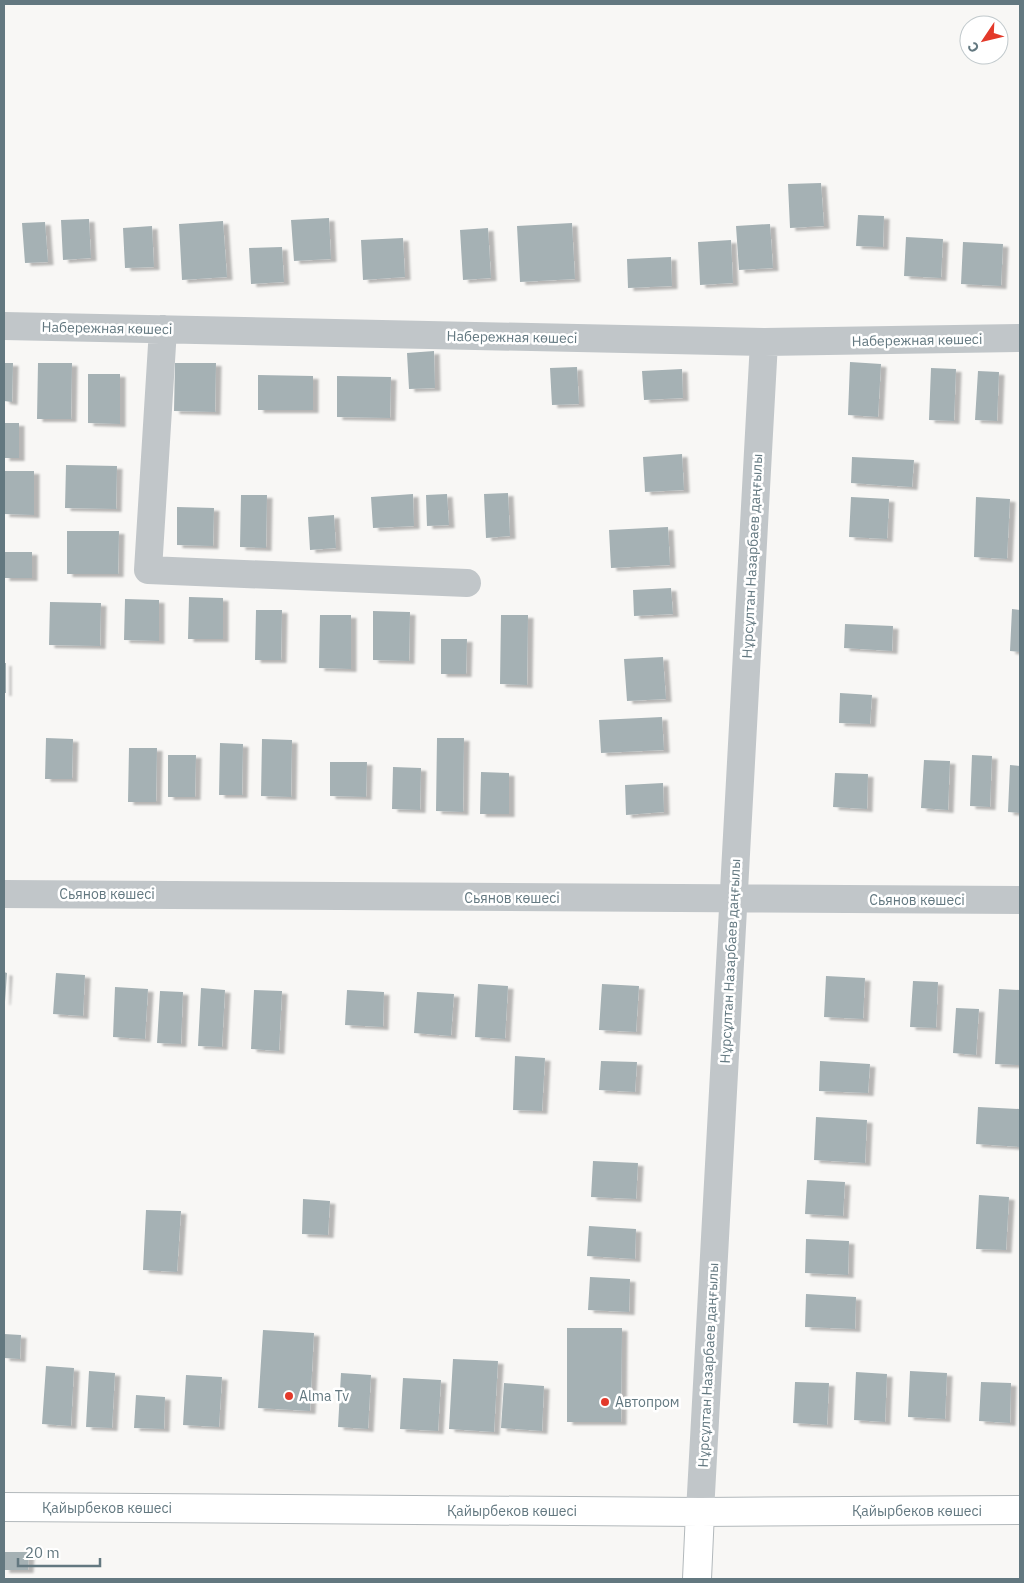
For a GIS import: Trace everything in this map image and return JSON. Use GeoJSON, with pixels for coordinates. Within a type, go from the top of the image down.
{"type":"FeatureCollection","features":[{"type":"Feature","properties":{"kind":"main road","name":"Қайырбеков көшесі"},"geometry":{"type":"LineString","coordinates":[[4,1507],[700,1512],[1020,1510]]}},
{"type":"Feature","properties":{"kind":"main road","name":"Нұрсұлтан Назарбаев даңғылы"},"geometry":{"type":"LineString","coordinates":[[697,1579],[700,1512]]}},
{"type":"Feature","properties":{"kind":"street","name":"Набережная көшесі"},"geometry":{"type":"LineString","coordinates":[[4,326],[764,342],[1020,338]]}},
{"type":"Feature","properties":{"kind":"street"},"geometry":{"type":"LineString","coordinates":[[163,329],[148,570],[467,583]]}},
{"type":"Feature","properties":{"kind":"street","name":"Нұрсұлтан Назарбаев даңғылы"},"geometry":{"type":"LineString","coordinates":[[700,1512],[764,342]]}},
{"type":"Feature","properties":{"kind":"street","name":"Сьянов көшесі"},"geometry":{"type":"LineString","coordinates":[[4,894],[733,900],[1020,900]]}},
{"type":"Feature","properties":{"kind":"building"},"geometry":{"type":"Polygon","coordinates":[[[821,183],[824,226],[790,228],[788,184],[821,183]]]}},
{"type":"Feature","properties":{"kind":"building"},"geometry":{"type":"Polygon","coordinates":[[[858,215],[884,216],[883,247],[856,246],[858,215]]]}},
{"type":"Feature","properties":{"kind":"building"},"geometry":{"type":"Polygon","coordinates":[[[329,218],[331,259],[294,261],[291,220],[329,218]]]}},
{"type":"Feature","properties":{"kind":"building"},"geometry":{"type":"Polygon","coordinates":[[[89,219],[91,258],[63,260],[61,220],[89,219]]]}},
{"type":"Feature","properties":{"kind":"building"},"geometry":{"type":"Polygon","coordinates":[[[223,221],[227,277],[182,280],[179,224],[223,221]]]}},
{"type":"Feature","properties":{"kind":"building"},"geometry":{"type":"Polygon","coordinates":[[[45,222],[48,262],[25,263],[22,223],[45,222]]]}},
{"type":"Feature","properties":{"kind":"building"},"geometry":{"type":"Polygon","coordinates":[[[572,223],[575,279],[520,282],[517,226],[572,223]]]}},
{"type":"Feature","properties":{"kind":"building"},"geometry":{"type":"Polygon","coordinates":[[[770,224],[773,268],[739,270],[736,226],[770,224]]]}},
{"type":"Feature","properties":{"kind":"building"},"geometry":{"type":"Polygon","coordinates":[[[152,226],[154,267],[125,268],[123,228],[152,226]]]}},
{"type":"Feature","properties":{"kind":"building"},"geometry":{"type":"Polygon","coordinates":[[[488,228],[491,278],[463,280],[460,230],[488,228]]]}},
{"type":"Feature","properties":{"kind":"building"},"geometry":{"type":"Polygon","coordinates":[[[906,237],[943,239],[941,278],[904,276],[906,237]]]}},
{"type":"Feature","properties":{"kind":"building"},"geometry":{"type":"Polygon","coordinates":[[[403,238],[405,277],[363,280],[361,240],[403,238]]]}},
{"type":"Feature","properties":{"kind":"building"},"geometry":{"type":"Polygon","coordinates":[[[731,240],[733,283],[700,285],[698,242],[731,240]]]}},
{"type":"Feature","properties":{"kind":"building"},"geometry":{"type":"Polygon","coordinates":[[[963,242],[1003,244],[1001,286],[961,284],[963,242]]]}},
{"type":"Feature","properties":{"kind":"building"},"geometry":{"type":"Polygon","coordinates":[[[282,247],[284,282],[251,284],[249,248],[282,247]]]}},
{"type":"Feature","properties":{"kind":"building"},"geometry":{"type":"Polygon","coordinates":[[[671,257],[672,286],[628,288],[627,259],[671,257]]]}},
{"type":"Feature","properties":{"kind":"building"},"geometry":{"type":"Polygon","coordinates":[[[434,351],[435,388],[409,389],[407,353],[434,351]]]}},
{"type":"Feature","properties":{"kind":"building"},"geometry":{"type":"Polygon","coordinates":[[[850,362],[881,364],[878,417],[848,415],[850,362]]]}},
{"type":"Feature","properties":{"kind":"building"},"geometry":{"type":"Polygon","coordinates":[[[4,363],[13,363],[12,402],[4,401],[4,363]]]}},
{"type":"Feature","properties":{"kind":"building"},"geometry":{"type":"Polygon","coordinates":[[[38,363],[72,363],[71,419],[37,419],[38,363]]]}},
{"type":"Feature","properties":{"kind":"building"},"geometry":{"type":"Polygon","coordinates":[[[175,363],[216,363],[215,412],[174,411],[175,363]]]}},
{"type":"Feature","properties":{"kind":"building"},"geometry":{"type":"Polygon","coordinates":[[[577,367],[579,404],[552,405],[550,368],[577,367]]]}},
{"type":"Feature","properties":{"kind":"building"},"geometry":{"type":"Polygon","coordinates":[[[931,368],[956,369],[954,421],[929,420],[931,368]]]}},
{"type":"Feature","properties":{"kind":"building"},"geometry":{"type":"Polygon","coordinates":[[[682,369],[683,398],[644,400],[642,371],[682,369]]]}},
{"type":"Feature","properties":{"kind":"building"},"geometry":{"type":"Polygon","coordinates":[[[978,371],[999,372],[997,421],[975,420],[978,371]]]}},
{"type":"Feature","properties":{"kind":"building"},"geometry":{"type":"Polygon","coordinates":[[[88,374],[120,374],[120,424],[88,423],[88,374]]]}},
{"type":"Feature","properties":{"kind":"building"},"geometry":{"type":"Polygon","coordinates":[[[258,375],[313,376],[313,410],[258,410],[258,375]]]}},
{"type":"Feature","properties":{"kind":"building"},"geometry":{"type":"Polygon","coordinates":[[[337,376],[391,377],[390,418],[337,417],[337,376]]]}},
{"type":"Feature","properties":{"kind":"building"},"geometry":{"type":"Polygon","coordinates":[[[4,423],[19,423],[19,458],[4,458],[4,423]]]}},
{"type":"Feature","properties":{"kind":"building"},"geometry":{"type":"Polygon","coordinates":[[[682,454],[684,490],[645,492],[643,457],[682,454]]]}},
{"type":"Feature","properties":{"kind":"building"},"geometry":{"type":"Polygon","coordinates":[[[852,457],[914,460],[912,487],[851,483],[852,457]]]}},
{"type":"Feature","properties":{"kind":"building"},"geometry":{"type":"Polygon","coordinates":[[[66,465],[117,466],[116,509],[65,508],[66,465]]]}},
{"type":"Feature","properties":{"kind":"building"},"geometry":{"type":"Polygon","coordinates":[[[4,471],[34,471],[34,515],[4,514],[4,471]]]}},
{"type":"Feature","properties":{"kind":"building"},"geometry":{"type":"Polygon","coordinates":[[[508,493],[510,536],[486,538],[484,494],[508,493]]]}},
{"type":"Feature","properties":{"kind":"building"},"geometry":{"type":"Polygon","coordinates":[[[413,494],[414,526],[373,528],[371,497],[413,494]]]}},
{"type":"Feature","properties":{"kind":"building"},"geometry":{"type":"Polygon","coordinates":[[[447,494],[449,525],[427,526],[426,495],[447,494]]]}},
{"type":"Feature","properties":{"kind":"building"},"geometry":{"type":"Polygon","coordinates":[[[241,495],[267,495],[266,548],[240,547],[241,495]]]}},
{"type":"Feature","properties":{"kind":"building"},"geometry":{"type":"Polygon","coordinates":[[[851,497],[889,499],[887,539],[849,537],[851,497]]]}},
{"type":"Feature","properties":{"kind":"building"},"geometry":{"type":"Polygon","coordinates":[[[976,497],[1010,499],[1007,559],[974,557],[976,497]]]}},
{"type":"Feature","properties":{"kind":"building"},"geometry":{"type":"Polygon","coordinates":[[[177,507],[214,508],[213,546],[177,545],[177,507]]]}},
{"type":"Feature","properties":{"kind":"building"},"geometry":{"type":"Polygon","coordinates":[[[334,515],[336,548],[310,550],[308,517],[334,515]]]}},
{"type":"Feature","properties":{"kind":"building"},"geometry":{"type":"Polygon","coordinates":[[[668,527],[670,565],[611,568],[609,530],[668,527]]]}},
{"type":"Feature","properties":{"kind":"building"},"geometry":{"type":"Polygon","coordinates":[[[67,531],[119,531],[118,574],[67,574],[67,531]]]}},
{"type":"Feature","properties":{"kind":"building"},"geometry":{"type":"Polygon","coordinates":[[[4,552],[32,552],[32,578],[4,578],[4,552]]]}},
{"type":"Feature","properties":{"kind":"building"},"geometry":{"type":"Polygon","coordinates":[[[671,588],[673,614],[634,616],[633,590],[671,588]]]}},
{"type":"Feature","properties":{"kind":"building"},"geometry":{"type":"Polygon","coordinates":[[[189,597],[223,598],[223,639],[188,639],[189,597]]]}},
{"type":"Feature","properties":{"kind":"building"},"geometry":{"type":"Polygon","coordinates":[[[125,599],[159,600],[159,641],[124,640],[125,599]]]}},
{"type":"Feature","properties":{"kind":"building"},"geometry":{"type":"Polygon","coordinates":[[[50,602],[101,603],[100,646],[49,645],[50,602]]]}},
{"type":"Feature","properties":{"kind":"building"},"geometry":{"type":"Polygon","coordinates":[[[1012,609],[1020,610],[1020,652],[1010,651],[1012,609]]]}},
{"type":"Feature","properties":{"kind":"building"},"geometry":{"type":"Polygon","coordinates":[[[256,610],[282,610],[281,660],[255,660],[256,610]]]}},
{"type":"Feature","properties":{"kind":"building"},"geometry":{"type":"Polygon","coordinates":[[[373,611],[410,612],[409,661],[373,660],[373,611]]]}},
{"type":"Feature","properties":{"kind":"building"},"geometry":{"type":"Polygon","coordinates":[[[320,615],[351,615],[351,669],[319,668],[320,615]]]}},
{"type":"Feature","properties":{"kind":"building"},"geometry":{"type":"Polygon","coordinates":[[[501,615],[528,615],[527,685],[500,684],[501,615]]]}},
{"type":"Feature","properties":{"kind":"building"},"geometry":{"type":"Polygon","coordinates":[[[845,624],[893,626],[892,651],[844,648],[845,624]]]}},
{"type":"Feature","properties":{"kind":"building"},"geometry":{"type":"Polygon","coordinates":[[[441,639],[467,639],[466,674],[441,674],[441,639]]]}},
{"type":"Feature","properties":{"kind":"building"},"geometry":{"type":"Polygon","coordinates":[[[663,657],[666,699],[627,701],[624,659],[663,657]]]}},
{"type":"Feature","properties":{"kind":"building"},"geometry":{"type":"Polygon","coordinates":[[[4,663],[6,663],[6,693],[4,693],[4,663]]]}},
{"type":"Feature","properties":{"kind":"building"},"geometry":{"type":"Polygon","coordinates":[[[840,693],[872,695],[870,724],[839,723],[840,693]]]}},
{"type":"Feature","properties":{"kind":"building"},"geometry":{"type":"Polygon","coordinates":[[[662,717],[664,750],[601,753],[599,720],[662,717]]]}},
{"type":"Feature","properties":{"kind":"building"},"geometry":{"type":"Polygon","coordinates":[[[46,738],[73,739],[72,779],[45,779],[46,738]]]}},
{"type":"Feature","properties":{"kind":"building"},"geometry":{"type":"Polygon","coordinates":[[[437,738],[464,738],[463,812],[436,811],[437,738]]]}},
{"type":"Feature","properties":{"kind":"building"},"geometry":{"type":"Polygon","coordinates":[[[262,739],[292,740],[291,797],[261,796],[262,739]]]}},
{"type":"Feature","properties":{"kind":"building"},"geometry":{"type":"Polygon","coordinates":[[[220,743],[243,744],[242,795],[219,795],[220,743]]]}},
{"type":"Feature","properties":{"kind":"building"},"geometry":{"type":"Polygon","coordinates":[[[129,748],[157,748],[156,802],[128,802],[129,748]]]}},
{"type":"Feature","properties":{"kind":"building"},"geometry":{"type":"Polygon","coordinates":[[[168,755],[196,755],[195,797],[168,797],[168,755]]]}},
{"type":"Feature","properties":{"kind":"building"},"geometry":{"type":"Polygon","coordinates":[[[972,755],[992,756],[990,807],[970,806],[972,755]]]}},
{"type":"Feature","properties":{"kind":"building"},"geometry":{"type":"Polygon","coordinates":[[[924,760],[950,761],[948,810],[921,808],[924,760]]]}},
{"type":"Feature","properties":{"kind":"building"},"geometry":{"type":"Polygon","coordinates":[[[330,762],[367,762],[366,797],[330,796],[330,762]]]}},
{"type":"Feature","properties":{"kind":"building"},"geometry":{"type":"Polygon","coordinates":[[[1010,765],[1020,766],[1020,813],[1008,812],[1010,765]]]}},
{"type":"Feature","properties":{"kind":"building"},"geometry":{"type":"Polygon","coordinates":[[[393,767],[421,768],[420,810],[392,809],[393,767]]]}},
{"type":"Feature","properties":{"kind":"building"},"geometry":{"type":"Polygon","coordinates":[[[481,772],[509,773],[509,814],[480,814],[481,772]]]}},
{"type":"Feature","properties":{"kind":"building"},"geometry":{"type":"Polygon","coordinates":[[[835,773],[868,774],[867,809],[833,807],[835,773]]]}},
{"type":"Feature","properties":{"kind":"building"},"geometry":{"type":"Polygon","coordinates":[[[663,783],[664,812],[626,815],[625,785],[663,783]]]}},
{"type":"Feature","properties":{"kind":"building"},"geometry":{"type":"Polygon","coordinates":[[[4,972],[7,973],[5,1002],[4,1002],[4,972]]]}},
{"type":"Feature","properties":{"kind":"building"},"geometry":{"type":"Polygon","coordinates":[[[56,973],[85,975],[83,1016],[53,1014],[56,973]]]}},
{"type":"Feature","properties":{"kind":"building"},"geometry":{"type":"Polygon","coordinates":[[[826,976],[865,978],[863,1019],[824,1017],[826,976]]]}},
{"type":"Feature","properties":{"kind":"building"},"geometry":{"type":"Polygon","coordinates":[[[913,981],[938,982],[936,1028],[910,1027],[913,981]]]}},
{"type":"Feature","properties":{"kind":"building"},"geometry":{"type":"Polygon","coordinates":[[[478,984],[508,986],[505,1039],[475,1037],[478,984]]]}},
{"type":"Feature","properties":{"kind":"building"},"geometry":{"type":"Polygon","coordinates":[[[602,984],[639,986],[636,1032],[599,1030],[602,984]]]}},
{"type":"Feature","properties":{"kind":"building"},"geometry":{"type":"Polygon","coordinates":[[[115,987],[148,989],[145,1039],[113,1037],[115,987]]]}},
{"type":"Feature","properties":{"kind":"building"},"geometry":{"type":"Polygon","coordinates":[[[201,988],[225,990],[222,1047],[198,1046],[201,988]]]}},
{"type":"Feature","properties":{"kind":"building"},"geometry":{"type":"Polygon","coordinates":[[[999,989],[1020,990],[1020,1065],[995,1064],[999,989]]]}},
{"type":"Feature","properties":{"kind":"building"},"geometry":{"type":"Polygon","coordinates":[[[254,990],[282,991],[279,1051],[251,1049],[254,990]]]}},
{"type":"Feature","properties":{"kind":"building"},"geometry":{"type":"Polygon","coordinates":[[[347,990],[384,992],[383,1027],[345,1025],[347,990]]]}},
{"type":"Feature","properties":{"kind":"building"},"geometry":{"type":"Polygon","coordinates":[[[160,991],[183,992],[181,1044],[157,1043],[160,991]]]}},
{"type":"Feature","properties":{"kind":"building"},"geometry":{"type":"Polygon","coordinates":[[[417,992],[454,994],[451,1036],[414,1033],[417,992]]]}},
{"type":"Feature","properties":{"kind":"building"},"geometry":{"type":"Polygon","coordinates":[[[956,1008],[979,1009],[976,1055],[953,1053],[956,1008]]]}},
{"type":"Feature","properties":{"kind":"building"},"geometry":{"type":"Polygon","coordinates":[[[515,1056],[545,1058],[542,1111],[513,1110],[515,1056]]]}},
{"type":"Feature","properties":{"kind":"building"},"geometry":{"type":"Polygon","coordinates":[[[601,1061],[637,1062],[635,1092],[599,1090],[601,1061]]]}},
{"type":"Feature","properties":{"kind":"building"},"geometry":{"type":"Polygon","coordinates":[[[820,1061],[870,1064],[868,1093],[819,1091],[820,1061]]]}},
{"type":"Feature","properties":{"kind":"building"},"geometry":{"type":"Polygon","coordinates":[[[978,1107],[1020,1109],[1020,1147],[976,1144],[978,1107]]]}},
{"type":"Feature","properties":{"kind":"building"},"geometry":{"type":"Polygon","coordinates":[[[816,1117],[867,1120],[865,1163],[814,1160],[816,1117]]]}},
{"type":"Feature","properties":{"kind":"building"},"geometry":{"type":"Polygon","coordinates":[[[593,1161],[638,1163],[636,1199],[591,1197],[593,1161]]]}},
{"type":"Feature","properties":{"kind":"building"},"geometry":{"type":"Polygon","coordinates":[[[807,1180],[845,1182],[843,1216],[805,1214],[807,1180]]]}},
{"type":"Feature","properties":{"kind":"building"},"geometry":{"type":"Polygon","coordinates":[[[979,1195],[1009,1197],[1006,1250],[976,1249],[979,1195]]]}},
{"type":"Feature","properties":{"kind":"building"},"geometry":{"type":"Polygon","coordinates":[[[303,1199],[330,1201],[328,1235],[302,1234],[303,1199]]]}},
{"type":"Feature","properties":{"kind":"building"},"geometry":{"type":"Polygon","coordinates":[[[146,1210],[181,1211],[177,1272],[143,1270],[146,1210]]]}},
{"type":"Feature","properties":{"kind":"building"},"geometry":{"type":"Polygon","coordinates":[[[589,1226],[636,1229],[635,1259],[587,1256],[589,1226]]]}},
{"type":"Feature","properties":{"kind":"building"},"geometry":{"type":"Polygon","coordinates":[[[806,1239],[849,1241],[848,1275],[805,1273],[806,1239]]]}},
{"type":"Feature","properties":{"kind":"building"},"geometry":{"type":"Polygon","coordinates":[[[590,1277],[630,1279],[629,1312],[588,1310],[590,1277]]]}},
{"type":"Feature","properties":{"kind":"building"},"geometry":{"type":"Polygon","coordinates":[[[806,1294],[856,1297],[855,1329],[805,1327],[806,1294]]]}},
{"type":"Feature","properties":{"kind":"building"},"geometry":{"type":"Polygon","coordinates":[[[567,1328],[622,1328],[621,1422],[567,1422],[567,1328]]]}},
{"type":"Feature","properties":{"kind":"building"},"geometry":{"type":"Polygon","coordinates":[[[263,1330],[314,1333],[310,1411],[258,1408],[263,1330]]]}},
{"type":"Feature","properties":{"kind":"building"},"geometry":{"type":"Polygon","coordinates":[[[4,1334],[21,1335],[20,1359],[4,1358],[4,1334]]]}},
{"type":"Feature","properties":{"kind":"building"},"geometry":{"type":"Polygon","coordinates":[[[453,1359],[498,1361],[494,1432],[449,1429],[453,1359]]]}},
{"type":"Feature","properties":{"kind":"building"},"geometry":{"type":"Polygon","coordinates":[[[46,1366],[74,1368],[71,1426],[42,1424],[46,1366]]]}},
{"type":"Feature","properties":{"kind":"building"},"geometry":{"type":"Polygon","coordinates":[[[89,1371],[115,1373],[112,1428],[86,1427],[89,1371]]]}},
{"type":"Feature","properties":{"kind":"building"},"geometry":{"type":"Polygon","coordinates":[[[910,1371],[947,1373],[945,1419],[908,1417],[910,1371]]]}},
{"type":"Feature","properties":{"kind":"building"},"geometry":{"type":"Polygon","coordinates":[[[856,1372],[887,1374],[885,1422],[854,1420],[856,1372]]]}},
{"type":"Feature","properties":{"kind":"building"},"geometry":{"type":"Polygon","coordinates":[[[341,1373],[371,1375],[368,1429],[338,1427],[341,1373]]]}},
{"type":"Feature","properties":{"kind":"building"},"geometry":{"type":"Polygon","coordinates":[[[186,1375],[222,1377],[219,1427],[183,1425],[186,1375]]]}},
{"type":"Feature","properties":{"kind":"building"},"geometry":{"type":"Polygon","coordinates":[[[403,1378],[441,1380],[438,1431],[400,1429],[403,1378]]]}},
{"type":"Feature","properties":{"kind":"building"},"geometry":{"type":"Polygon","coordinates":[[[795,1382],[829,1383],[827,1425],[793,1423],[795,1382]]]}},
{"type":"Feature","properties":{"kind":"building"},"geometry":{"type":"Polygon","coordinates":[[[981,1382],[1011,1383],[1010,1423],[979,1421],[981,1382]]]}},
{"type":"Feature","properties":{"kind":"building"},"geometry":{"type":"Polygon","coordinates":[[[504,1383],[544,1386],[542,1431],[501,1428],[504,1383]]]}},
{"type":"Feature","properties":{"kind":"building"},"geometry":{"type":"Polygon","coordinates":[[[136,1395],[165,1397],[164,1429],[134,1428],[136,1395]]]}},
{"type":"Feature","properties":{"kind":"building"},"geometry":{"type":"Polygon","coordinates":[[[4,1552],[29,1552],[28,1570],[4,1570],[4,1552]]]}},
{"type":"Feature","properties":{"kind":"place","name":"Alma Tv"},"geometry":{"type":"Point","coordinates":[289,1396]}},
{"type":"Feature","properties":{"kind":"place","name":"Автопром"},"geometry":{"type":"Point","coordinates":[605,1402]}}]}
